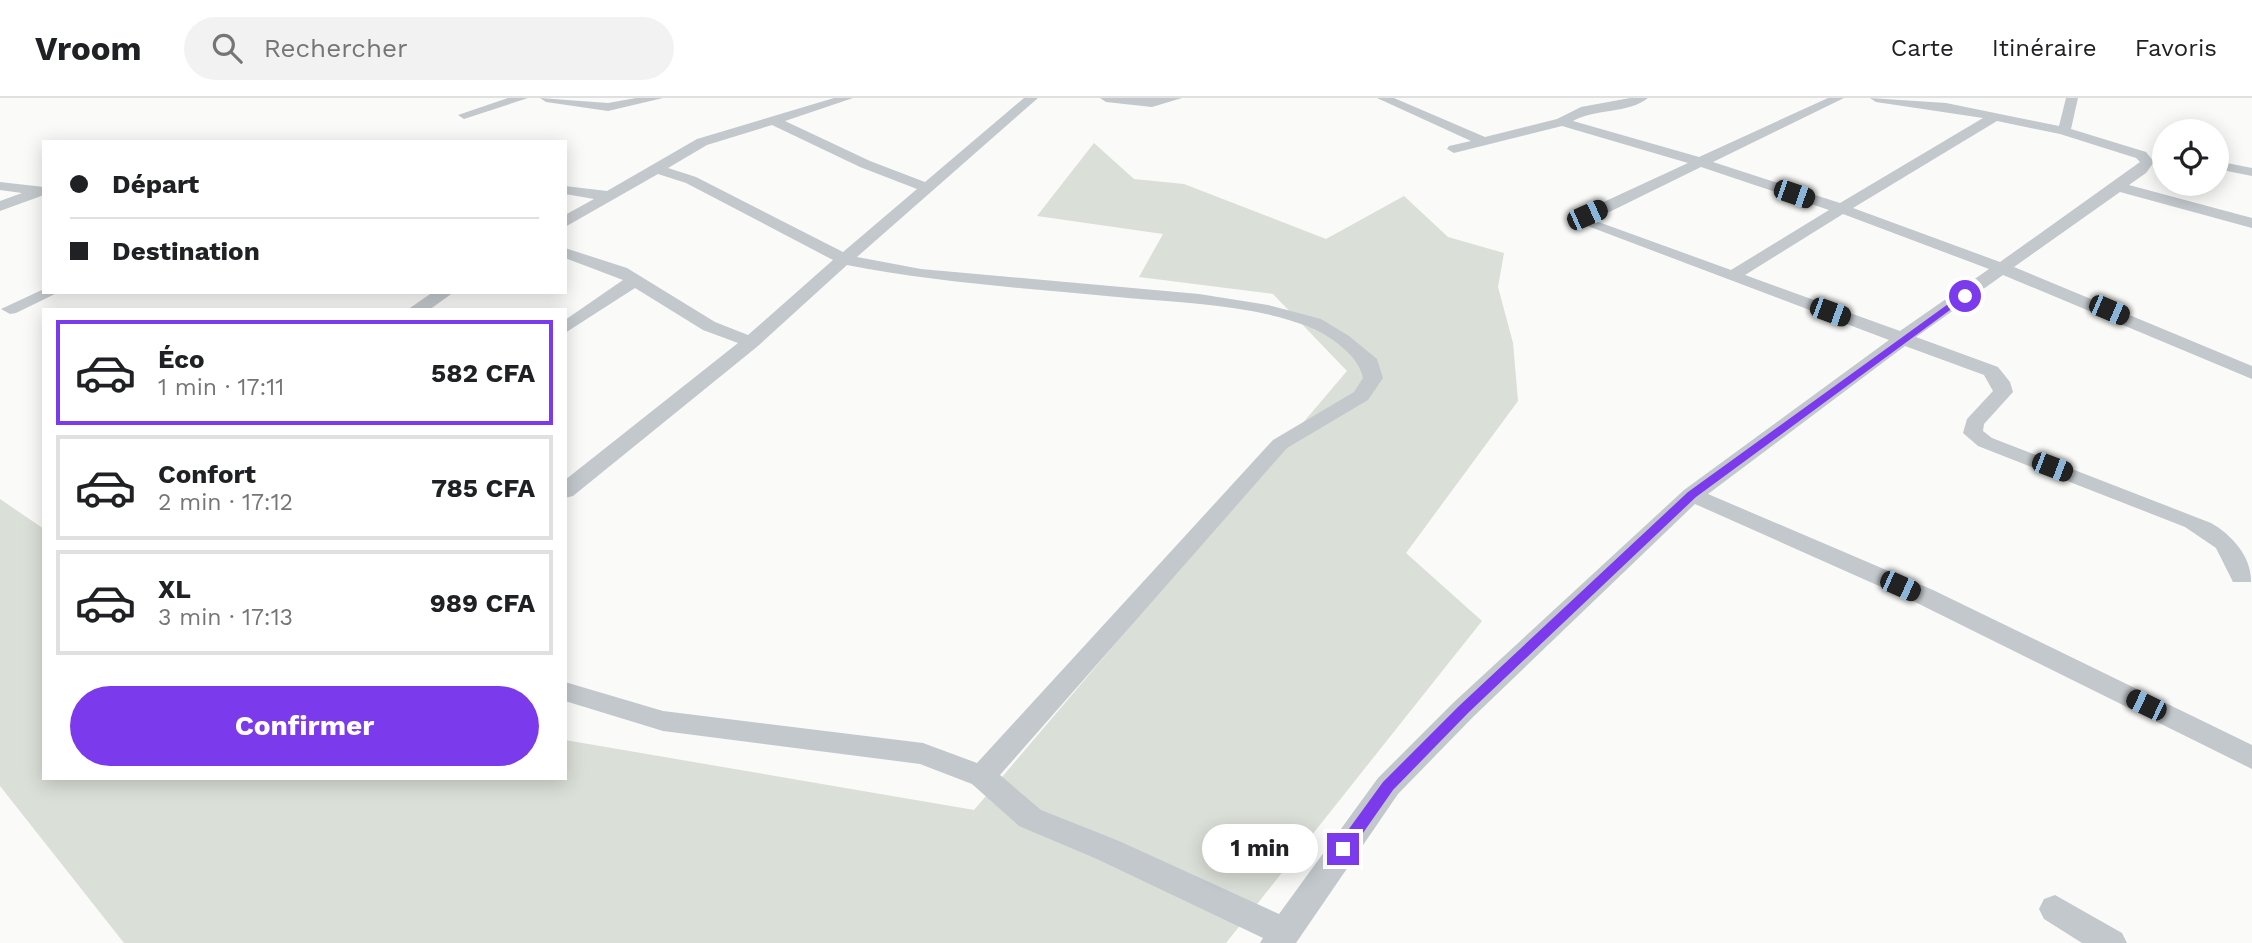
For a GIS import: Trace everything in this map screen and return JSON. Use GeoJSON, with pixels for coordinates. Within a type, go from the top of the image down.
{"type":"FeatureCollection","features":[{"type":"Feature","properties":{"kind":"street"},"geometry":{"type":"LineString","coordinates":[[464,115],[522,98]]}},
{"type":"Feature","properties":{"kind":"street"},"geometry":{"type":"LineString","coordinates":[[546,98],[608,107],[657,98]]}},
{"type":"Feature","properties":{"kind":"street"},"geometry":{"type":"LineString","coordinates":[[567,221],[702,142],[847,98]]}},
{"type":"Feature","properties":{"kind":"street"},"geometry":{"type":"LineString","coordinates":[[567,489],[751,342],[1031,98]]}},
{"type":"Feature","properties":{"kind":"street"},"geometry":{"type":"LineString","coordinates":[[1106,98],[1152,103],[1176,98]]}},
{"type":"Feature","properties":{"kind":"street"},"geometry":{"type":"LineString","coordinates":[[1382,98],[1483,141]]}},
{"type":"Feature","properties":{"kind":"street"},"geometry":{"type":"LineString","coordinates":[[1454,149],[1562,122],[1571,114],[1642,98]]}},
{"type":"Feature","properties":{"kind":"street"},"geometry":{"type":"LineString","coordinates":[[567,692],[663,721],[923,754],[982,776],[1030,818],[1120,855],[1280,938],[1388,786],[1463,710],[1692,495],[1903,338],[2119,187],[2141,170],[2151,155],[1947,103],[1876,98]]}},
{"type":"Feature","properties":{"kind":"street"},"geometry":{"type":"LineString","coordinates":[[2063,131],[2069,119],[2073,98]]}},
{"type":"Feature","properties":{"kind":"street"},"geometry":{"type":"LineString","coordinates":[[1830,99],[1704,162],[1587,215],[1585,222],[1991,371],[2000,382],[2003,392],[1973,423],[1973,433],[1985,442],[2193,522],[2225,540],[2236,558],[2242,577]]}},
{"type":"Feature","properties":{"kind":"street"},"geometry":{"type":"LineString","coordinates":[[1732,276],[1995,117]]}},
{"type":"Feature","properties":{"kind":"street"},"geometry":{"type":"LineString","coordinates":[[772,120],[865,164],[927,188]]}},
{"type":"Feature","properties":{"kind":"street"},"geometry":{"type":"LineString","coordinates":[[1562,122],[1704,162],[2006,268],[2252,373]]}},
{"type":"Feature","properties":{"kind":"street"},"geometry":{"type":"LineString","coordinates":[[2229,167],[2252,172]]}},
{"type":"Feature","properties":{"kind":"street"},"geometry":{"type":"LineString","coordinates":[[655,168],[691,180],[844,259],[921,274],[1199,299],[1268,310],[1315,323],[1343,340],[1370,363],[1373,378],[1361,397],[1280,444],[982,776]]}},
{"type":"Feature","properties":{"kind":"street"},"geometry":{"type":"LineString","coordinates":[[0,186],[42,191]]}},
{"type":"Feature","properties":{"kind":"street"},"geometry":{"type":"LineString","coordinates":[[2119,187],[2252,223]]}},
{"type":"Feature","properties":{"kind":"street"},"geometry":{"type":"LineString","coordinates":[[567,190],[607,196]]}},
{"type":"Feature","properties":{"kind":"street"},"geometry":{"type":"LineString","coordinates":[[0,206],[42,191]]}},
{"type":"Feature","properties":{"kind":"street"},"geometry":{"type":"LineString","coordinates":[[567,254],[621,272],[709,326],[751,342]]}},
{"type":"Feature","properties":{"kind":"street"},"geometry":{"type":"LineString","coordinates":[[567,327],[635,280]]}},
{"type":"Feature","properties":{"kind":"street"},"geometry":{"type":"LineString","coordinates":[[10,309],[46,294]]}},
{"type":"Feature","properties":{"kind":"street"},"geometry":{"type":"LineString","coordinates":[[419,308],[443,294]]}},
{"type":"Feature","properties":{"kind":"street"},"geometry":{"type":"LineString","coordinates":[[1692,495],[1924,596],[2252,758]]}},
{"type":"Feature","properties":{"kind":"street"},"geometry":{"type":"LineString","coordinates":[[2055,909],[2110,943]]}},
{"type":"Feature","properties":{"kind":"shaded area"},"geometry":{"type":"Polygon","coordinates":[[[1094,143],[1134,179],[1184,184],[1326,239],[1404,196],[1448,237],[1504,253],[1498,287],[1513,343],[1518,401],[1406,553],[1482,621],[1226,943],[124,943],[0,786],[0,499],[42,528],[42,780],[567,780],[567,740],[974,810],[1347,371],[1273,294],[1139,277],[1163,234],[1037,216],[1094,143]]]}},
{"type":"Feature","properties":{"kind":"route"},"geometry":{"type":"LineString","coordinates":[[1343,849],[1388,786],[1463,710],[1692,495],[1903,338],[1965,296]]}}]}
